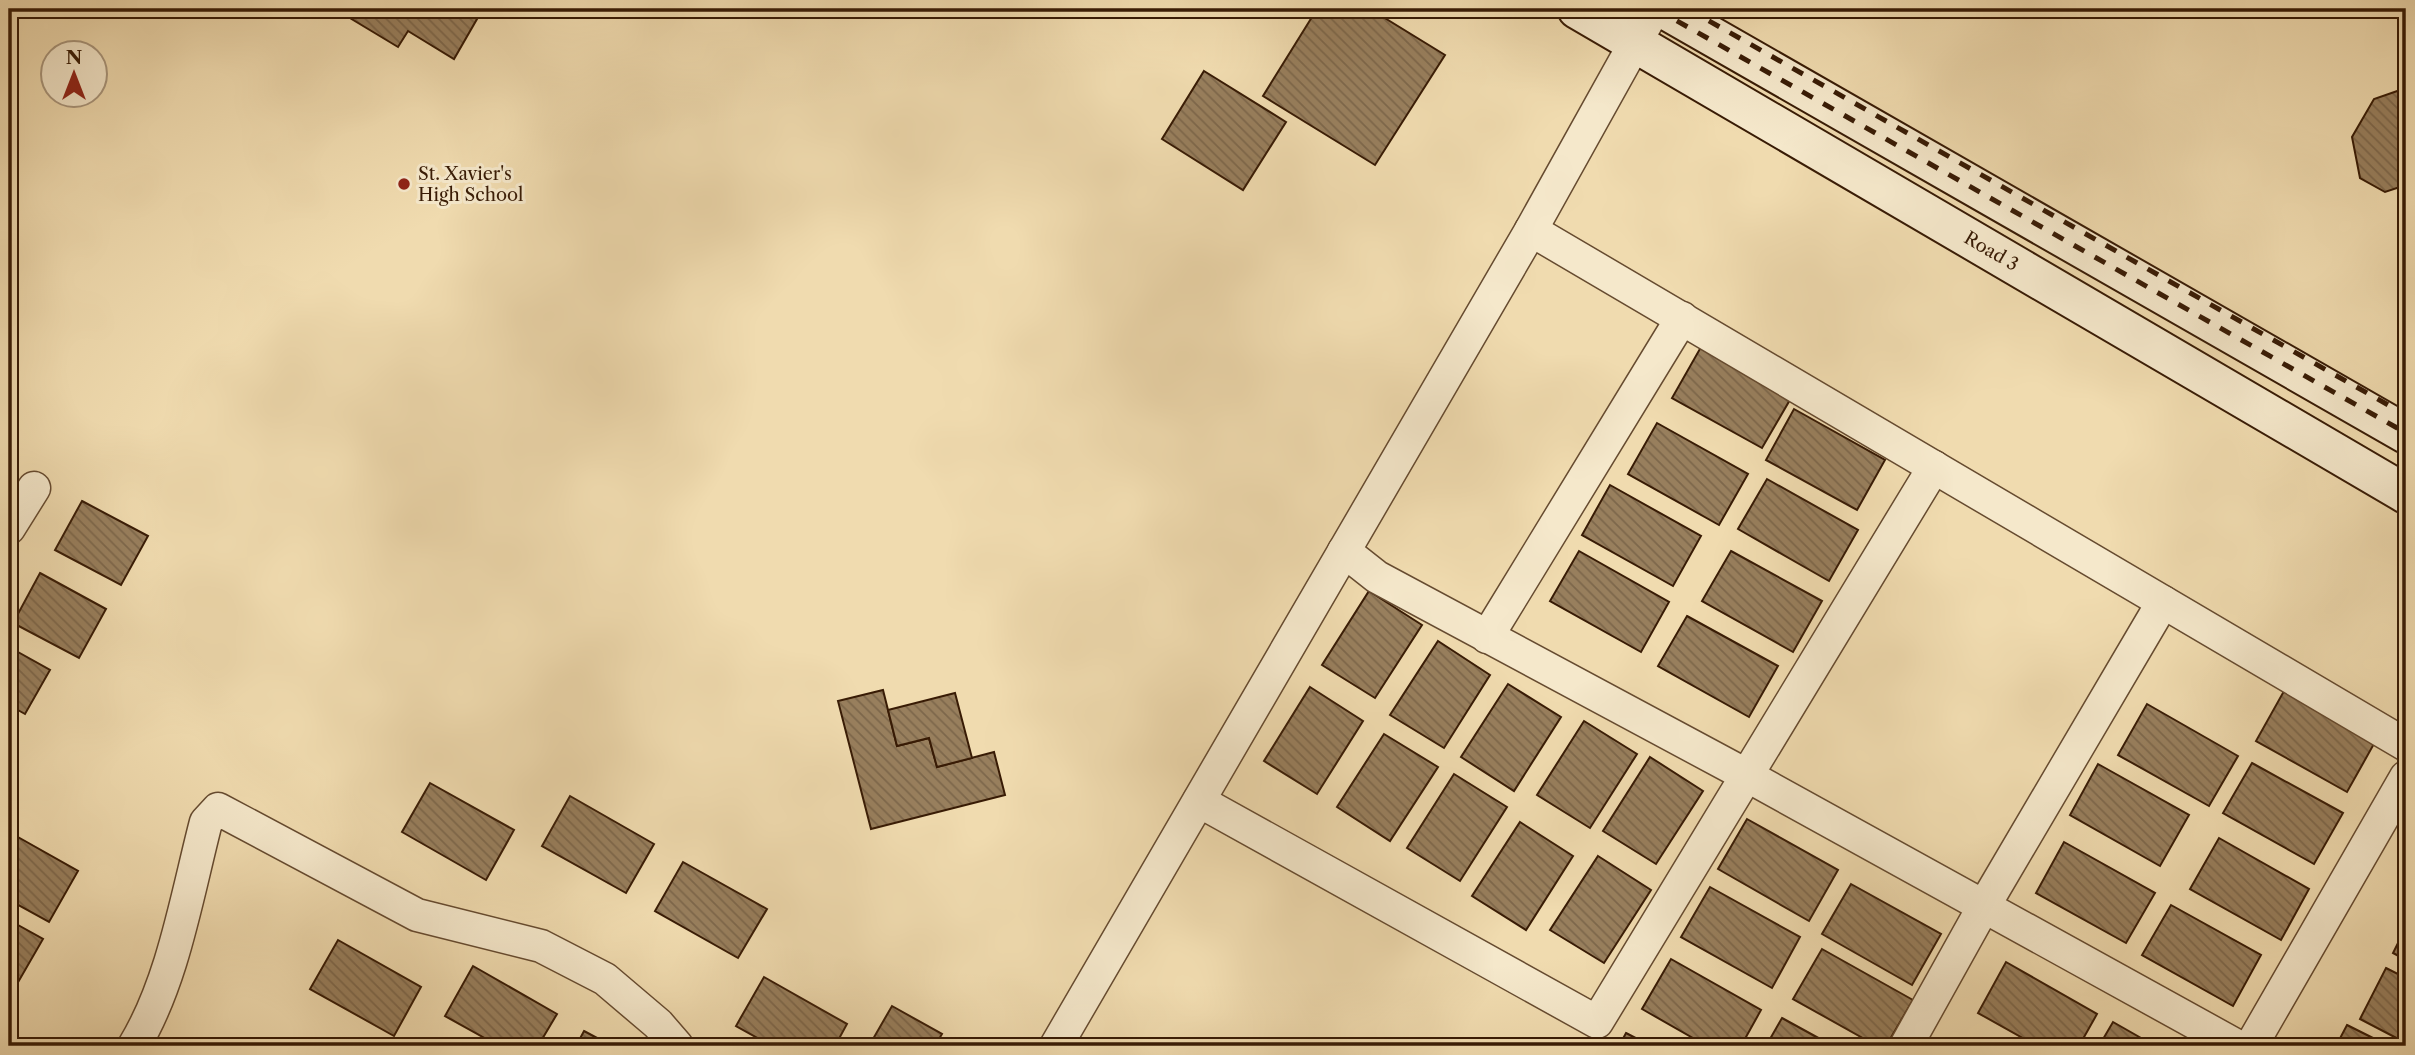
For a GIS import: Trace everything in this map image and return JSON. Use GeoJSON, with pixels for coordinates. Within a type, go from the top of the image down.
{"type":"FeatureCollection","features":[{"type":"Feature","properties":{"kind":"street","name":"Road 3"},"geometry":{"type":"LineString","coordinates":[[1577,9],[2406,494]]}},
{"type":"Feature","properties":{"kind":"street"},"geometry":{"type":"LineString","coordinates":[[1056,1046],[1531,230],[1654,9]]}},
{"type":"Feature","properties":{"kind":"street"},"geometry":{"type":"LineString","coordinates":[[1664,9],[2406,434]]}},
{"type":"Feature","properties":{"kind":"street"},"geometry":{"type":"LineString","coordinates":[[1531,230],[2406,745]]}},
{"type":"Feature","properties":{"kind":"street"},"geometry":{"type":"LineString","coordinates":[[1487,637],[1682,318]]}},
{"type":"Feature","properties":{"kind":"street"},"geometry":{"type":"LineString","coordinates":[[1199,801],[1590,1034],[1934,467]]}},
{"type":"Feature","properties":{"kind":"street"},"geometry":{"type":"LineString","coordinates":[[9,528],[34,488]]}},
{"type":"Feature","properties":{"kind":"street"},"geometry":{"type":"LineString","coordinates":[[1344,551],[1377,577],[1746,775],[2237,1046]]}},
{"type":"Feature","properties":{"kind":"street"},"geometry":{"type":"LineString","coordinates":[[1906,1046],[1984,906],[2163,602]]}},
{"type":"Feature","properties":{"kind":"street"},"geometry":{"type":"LineString","coordinates":[[2251,1046],[2406,777]]}},
{"type":"Feature","properties":{"kind":"street"},"geometry":{"type":"LineString","coordinates":[[134,1046],[146,1027],[165,978],[205,822],[218,809],[329,871],[417,915],[552,951],[605,979],[658,1024],[677,1046]]}},
{"type":"Feature","properties":{"kind":"building"},"geometry":{"type":"Polygon","coordinates":[[[335,9],[460,9],[477,19],[454,59],[408,31],[398,47],[335,9]]]}},
{"type":"Feature","properties":{"kind":"building"},"geometry":{"type":"Polygon","coordinates":[[[1317,9],[1370,9],[1445,55],[1375,165],[1263,96],[1317,9]]]}},
{"type":"Feature","properties":{"kind":"building"},"geometry":{"type":"Polygon","coordinates":[[[1204,71],[1286,122],[1243,190],[1162,139],[1204,71]]]}},
{"type":"Feature","properties":{"kind":"building"},"geometry":{"type":"Polygon","coordinates":[[[2406,88],[2406,185],[2385,192],[2360,178],[2352,137],[2374,99],[2406,88]]]}},
{"type":"Feature","properties":{"kind":"building"},"geometry":{"type":"Polygon","coordinates":[[[1701,347],[1791,398],[1762,448],[1672,398],[1701,347]]]}},
{"type":"Feature","properties":{"kind":"building"},"geometry":{"type":"Polygon","coordinates":[[[1794,409],[1885,460],[1857,510],[1766,460],[1794,409]]]}},
{"type":"Feature","properties":{"kind":"building"},"geometry":{"type":"Polygon","coordinates":[[[1657,423],[1748,474],[1719,525],[1628,474],[1657,423]]]}},
{"type":"Feature","properties":{"kind":"building"},"geometry":{"type":"Polygon","coordinates":[[[1767,479],[1858,530],[1829,581],[1738,529],[1767,479]]]}},
{"type":"Feature","properties":{"kind":"building"},"geometry":{"type":"Polygon","coordinates":[[[1610,485],[1701,536],[1673,586],[1582,535],[1610,485]]]}},
{"type":"Feature","properties":{"kind":"building"},"geometry":{"type":"Polygon","coordinates":[[[82,501],[148,536],[121,585],[55,550],[82,501]]]}},
{"type":"Feature","properties":{"kind":"building"},"geometry":{"type":"Polygon","coordinates":[[[1579,551],[1669,602],[1641,652],[1550,601],[1579,551]]]}},
{"type":"Feature","properties":{"kind":"building"},"geometry":{"type":"Polygon","coordinates":[[[1731,551],[1822,601],[1793,652],[1702,601],[1731,551]]]}},
{"type":"Feature","properties":{"kind":"building"},"geometry":{"type":"Polygon","coordinates":[[[40,573],[106,609],[79,658],[13,623],[40,573]]]}},
{"type":"Feature","properties":{"kind":"building"},"geometry":{"type":"Polygon","coordinates":[[[1369,591],[1422,625],[1375,698],[1322,665],[1369,591]]]}},
{"type":"Feature","properties":{"kind":"building"},"geometry":{"type":"Polygon","coordinates":[[[1687,616],[1778,666],[1749,717],[1658,666],[1687,616]]]}},
{"type":"Feature","properties":{"kind":"building"},"geometry":{"type":"Polygon","coordinates":[[[1438,641],[1490,675],[1444,748],[1390,715],[1438,641]]]}},
{"type":"Feature","properties":{"kind":"building"},"geometry":{"type":"Polygon","coordinates":[[[9,647],[50,670],[25,714],[9,705],[9,647]]]}},
{"type":"Feature","properties":{"kind":"building"},"geometry":{"type":"Polygon","coordinates":[[[1508,684],[1561,717],[1514,791],[1461,757],[1508,684]]]}},
{"type":"Feature","properties":{"kind":"building"},"geometry":{"type":"Polygon","coordinates":[[[1310,687],[1363,721],[1317,794],[1264,761],[1310,687]]]}},
{"type":"Feature","properties":{"kind":"building"},"geometry":{"type":"Polygon","coordinates":[[[883,690],[897,746],[929,738],[937,767],[994,752],[1005,795],[871,829],[838,701],[883,690]]]}},
{"type":"Feature","properties":{"kind":"building"},"geometry":{"type":"Polygon","coordinates":[[[2284,691],[2375,742],[2347,792],[2256,741],[2284,691]]]}},
{"type":"Feature","properties":{"kind":"building"},"geometry":{"type":"Polygon","coordinates":[[[955,693],[972,758],[937,767],[929,738],[897,746],[888,710],[955,693]]]}},
{"type":"Feature","properties":{"kind":"building"},"geometry":{"type":"Polygon","coordinates":[[[2147,704],[2238,756],[2209,806],[2118,755],[2147,704]]]}},
{"type":"Feature","properties":{"kind":"building"},"geometry":{"type":"Polygon","coordinates":[[[1584,721],[1637,754],[1590,828],[1537,795],[1584,721]]]}},
{"type":"Feature","properties":{"kind":"building"},"geometry":{"type":"Polygon","coordinates":[[[1384,734],[1438,767],[1390,841],[1337,807],[1384,734]]]}},
{"type":"Feature","properties":{"kind":"building"},"geometry":{"type":"Polygon","coordinates":[[[1650,757],[1703,791],[1656,864],[1603,831],[1650,757]]]}},
{"type":"Feature","properties":{"kind":"building"},"geometry":{"type":"Polygon","coordinates":[[[2252,763],[2343,813],[2314,864],[2223,813],[2252,763]]]}},
{"type":"Feature","properties":{"kind":"building"},"geometry":{"type":"Polygon","coordinates":[[[2098,764],[2189,815],[2160,866],[2070,815],[2098,764]]]}},
{"type":"Feature","properties":{"kind":"building"},"geometry":{"type":"Polygon","coordinates":[[[1454,774],[1507,807],[1460,881],[1407,848],[1454,774]]]}},
{"type":"Feature","properties":{"kind":"building"},"geometry":{"type":"Polygon","coordinates":[[[430,783],[514,830],[486,880],[402,832],[430,783]]]}},
{"type":"Feature","properties":{"kind":"building"},"geometry":{"type":"Polygon","coordinates":[[[570,796],[654,844],[626,893],[542,846],[570,796]]]}},
{"type":"Feature","properties":{"kind":"building"},"geometry":{"type":"Polygon","coordinates":[[[1747,819],[1838,870],[1809,921],[1718,869],[1747,819]]]}},
{"type":"Feature","properties":{"kind":"building"},"geometry":{"type":"Polygon","coordinates":[[[1520,822],[1573,856],[1526,930],[1472,896],[1520,822]]]}},
{"type":"Feature","properties":{"kind":"building"},"geometry":{"type":"Polygon","coordinates":[[[9,832],[78,871],[49,922],[9,900],[9,832]]]}},
{"type":"Feature","properties":{"kind":"building"},"geometry":{"type":"Polygon","coordinates":[[[2219,838],[2309,889],[2281,940],[2190,889],[2219,838]]]}},
{"type":"Feature","properties":{"kind":"building"},"geometry":{"type":"Polygon","coordinates":[[[2064,842],[2155,893],[2126,943],[2036,893],[2064,842]]]}},
{"type":"Feature","properties":{"kind":"building"},"geometry":{"type":"Polygon","coordinates":[[[1598,856],[1651,890],[1604,963],[1550,930],[1598,856]]]}},
{"type":"Feature","properties":{"kind":"building"},"geometry":{"type":"Polygon","coordinates":[[[683,862],[767,909],[738,958],[655,911],[683,862]]]}},
{"type":"Feature","properties":{"kind":"building"},"geometry":{"type":"Polygon","coordinates":[[[1851,884],[1941,934],[1912,985],[1822,934],[1851,884]]]}},
{"type":"Feature","properties":{"kind":"building"},"geometry":{"type":"Polygon","coordinates":[[[1710,887],[1800,937],[1772,988],[1681,937],[1710,887]]]}},
{"type":"Feature","properties":{"kind":"building"},"geometry":{"type":"Polygon","coordinates":[[[2171,905],[2261,955],[2233,1006],[2142,955],[2171,905]]]}},
{"type":"Feature","properties":{"kind":"building"},"geometry":{"type":"Polygon","coordinates":[[[9,920],[43,939],[13,991],[9,989],[9,920]]]}},
{"type":"Feature","properties":{"kind":"building"},"geometry":{"type":"Polygon","coordinates":[[[2406,927],[2406,960],[2393,953],[2406,927]]]}},
{"type":"Feature","properties":{"kind":"building"},"geometry":{"type":"Polygon","coordinates":[[[338,940],[421,987],[394,1036],[310,989],[338,940]]]}},
{"type":"Feature","properties":{"kind":"building"},"geometry":{"type":"Polygon","coordinates":[[[1822,949],[1913,1000],[1886,1046],[1877,1046],[1793,999],[1822,949]]]}},
{"type":"Feature","properties":{"kind":"building"},"geometry":{"type":"Polygon","coordinates":[[[1671,959],[1761,1010],[1741,1046],[1707,1046],[1642,1009],[1671,959]]]}},
{"type":"Feature","properties":{"kind":"building"},"geometry":{"type":"Polygon","coordinates":[[[2006,962],[2097,1014],[2079,1046],[2037,1046],[1978,1013],[2006,962]]]}},
{"type":"Feature","properties":{"kind":"building"},"geometry":{"type":"Polygon","coordinates":[[[473,966],[557,1014],[538,1046],[499,1046],[445,1016],[473,966]]]}},
{"type":"Feature","properties":{"kind":"building"},"geometry":{"type":"Polygon","coordinates":[[[2386,968],[2406,978],[2406,1043],[2360,1019],[2386,968]]]}},
{"type":"Feature","properties":{"kind":"building"},"geometry":{"type":"Polygon","coordinates":[[[764,977],[847,1024],[835,1046],[772,1046],[736,1026],[764,977]]]}},
{"type":"Feature","properties":{"kind":"building"},"geometry":{"type":"Polygon","coordinates":[[[892,1006],[942,1034],[935,1046],[869,1046],[892,1006]]]}},
{"type":"Feature","properties":{"kind":"building"},"geometry":{"type":"Polygon","coordinates":[[[1782,1018],[1833,1046],[1766,1046],[1782,1018]]]}},
{"type":"Feature","properties":{"kind":"building"},"geometry":{"type":"Polygon","coordinates":[[[2113,1022],[2155,1046],[2099,1046],[2113,1022]]]}},
{"type":"Feature","properties":{"kind":"building"},"geometry":{"type":"Polygon","coordinates":[[[2347,1025],[2389,1046],[2336,1046],[2347,1025]]]}},
{"type":"Feature","properties":{"kind":"building"},"geometry":{"type":"Polygon","coordinates":[[[584,1031],[612,1046],[576,1046],[584,1031]]]}},
{"type":"Feature","properties":{"kind":"building"},"geometry":{"type":"Polygon","coordinates":[[[1626,1033],[1651,1046],[1619,1046],[1626,1033]]]}},
{"type":"Feature","properties":{"kind":"building"},"geometry":{"type":"Polygon","coordinates":[[[1965,1039],[1978,1046],[1961,1046],[1965,1039]]]}},
{"type":"Feature","properties":{"kind":"railway"},"geometry":{"type":"LineString","coordinates":[[1656,9],[2406,433]]}},
{"type":"Feature","properties":{"kind":"railway"},"geometry":{"type":"LineString","coordinates":[[1688,9],[2406,415]]}},
{"type":"Feature","properties":{"kind":"place","name":"St. Xavier's High School"},"geometry":{"type":"Point","coordinates":[404,184]}}]}
